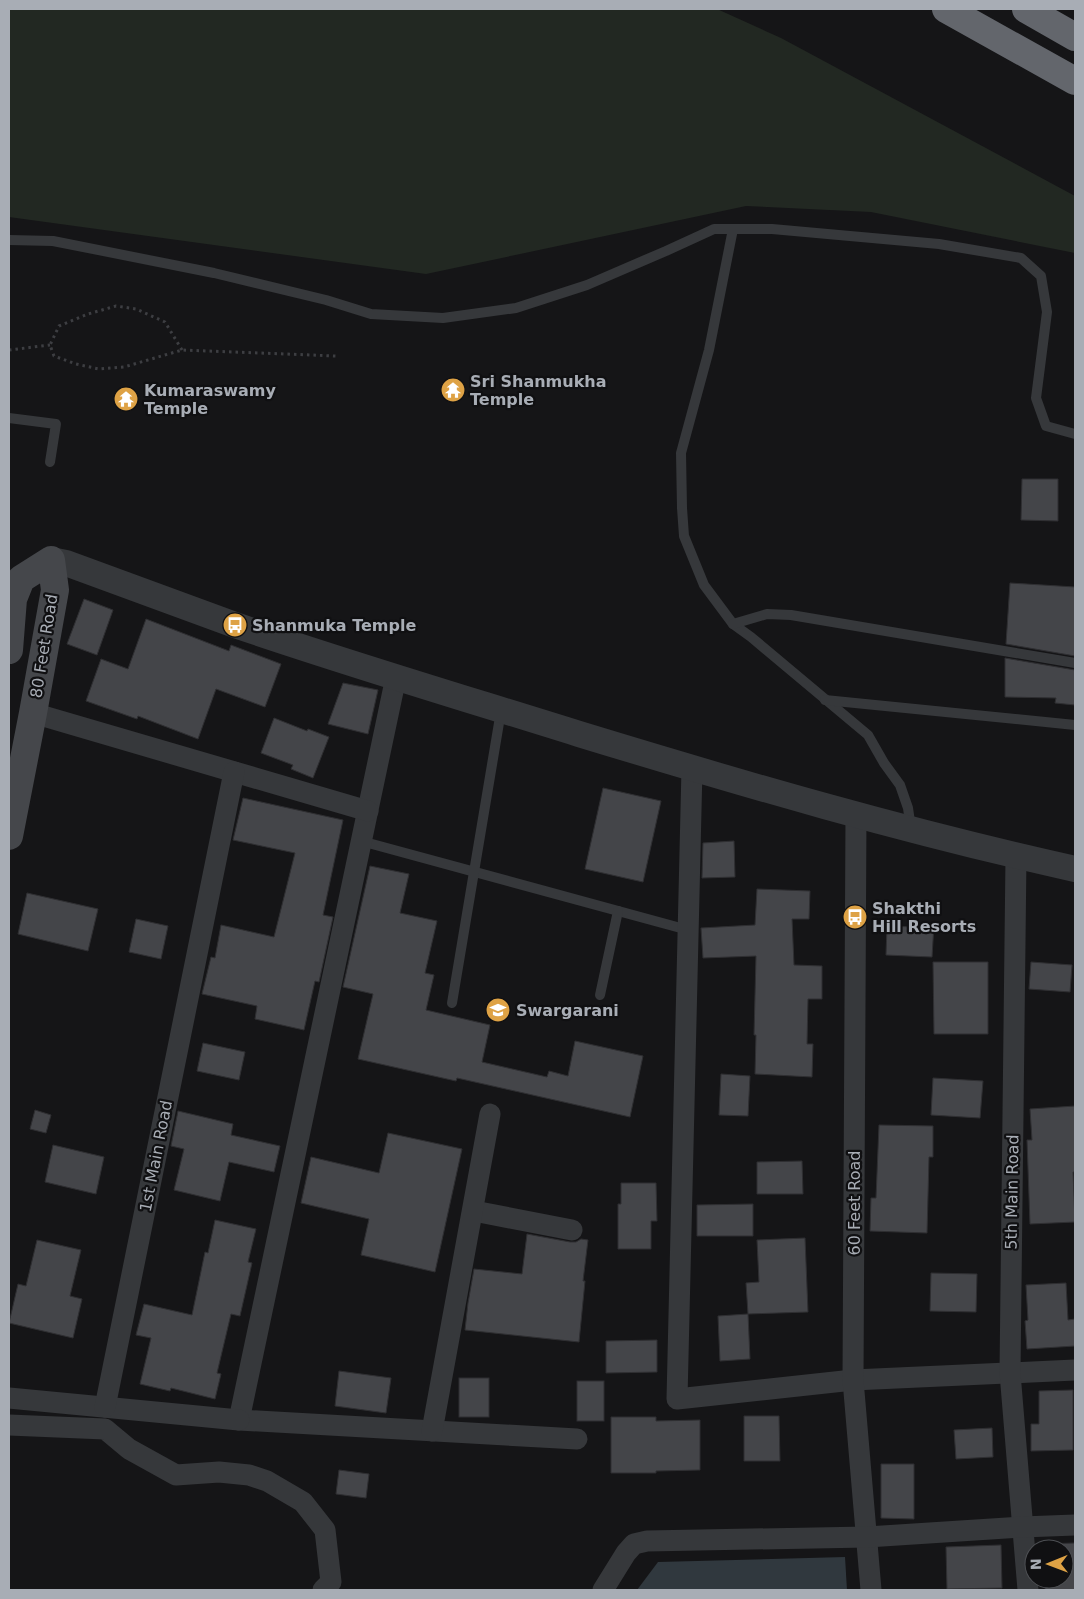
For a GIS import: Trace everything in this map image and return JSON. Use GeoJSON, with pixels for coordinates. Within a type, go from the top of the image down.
{"type":"FeatureCollection","features":[{"type":"Feature","properties":{"kind":"highway"},"geometry":{"type":"LineString","coordinates":[[946,9],[1075,81]]}},
{"type":"Feature","properties":{"kind":"highway"},"geometry":{"type":"LineString","coordinates":[[1026,9],[1075,36]]}},
{"type":"Feature","properties":{"kind":"main road","name":"80 Feet Road"},"geometry":{"type":"LineString","coordinates":[[9,650],[11,591],[21,579],[51,560],[55,590],[9,836]]}},
{"type":"Feature","properties":{"kind":"street"},"geometry":{"type":"LineString","coordinates":[[51,560],[66,563],[236,625],[396,678],[692,768],[856,816],[1075,869]]}},
{"type":"Feature","properties":{"kind":"street"},"geometry":{"type":"LineString","coordinates":[[239,1420],[396,678]]}},
{"type":"Feature","properties":{"kind":"street"},"geometry":{"type":"LineString","coordinates":[[33,713],[368,812]]}},
{"type":"Feature","properties":{"kind":"street"},"geometry":{"type":"LineString","coordinates":[[692,768],[677,1399],[853,1380],[1075,1370]]}},
{"type":"Feature","properties":{"kind":"street","name":"1st Main Road"},"geometry":{"type":"LineString","coordinates":[[105,1407],[234,772]]}},
{"type":"Feature","properties":{"kind":"street","name":"60 Feet Road"},"geometry":{"type":"LineString","coordinates":[[856,816],[853,1380],[871,1590]]}},
{"type":"Feature","properties":{"kind":"street","name":"5th Main Road"},"geometry":{"type":"LineString","coordinates":[[1016,856],[1010,1373],[1028,1590]]}},
{"type":"Feature","properties":{"kind":"street"},"geometry":{"type":"LineString","coordinates":[[432,1431],[474,1211],[490,1114]]}},
{"type":"Feature","properties":{"kind":"street"},"geometry":{"type":"LineString","coordinates":[[474,1211],[572,1230]]}},
{"type":"Feature","properties":{"kind":"street"},"geometry":{"type":"LineString","coordinates":[[9,1398],[239,1420],[577,1439]]}},
{"type":"Feature","properties":{"kind":"street"},"geometry":{"type":"LineString","coordinates":[[9,1425],[105,1429],[129,1449],[176,1475],[218,1472],[248,1475],[267,1481],[304,1502],[325,1530],[330,1582],[323,1590]]}},
{"type":"Feature","properties":{"kind":"street"},"geometry":{"type":"LineString","coordinates":[[603,1590],[626,1553],[634,1544],[647,1541],[867,1537],[1075,1525]]}},
{"type":"Feature","properties":{"kind":"lane"},"geometry":{"type":"LineString","coordinates":[[9,240],[53,241],[214,273],[326,300],[371,314],[444,318],[516,308],[587,285],[714,229],[772,229],[939,244],[1021,258],[1041,276],[1047,312],[1036,398],[1046,426],[1075,434]]}},
{"type":"Feature","properties":{"kind":"lane"},"geometry":{"type":"LineString","coordinates":[[733,229],[709,350],[681,453],[684,536],[704,585],[733,624],[868,735],[884,763],[900,785],[908,808],[911,830]]}},
{"type":"Feature","properties":{"kind":"lane"},"geometry":{"type":"LineString","coordinates":[[9,418],[56,424],[50,462]]}},
{"type":"Feature","properties":{"kind":"lane"},"geometry":{"type":"LineString","coordinates":[[733,624],[768,614],[791,615],[1075,663]]}},
{"type":"Feature","properties":{"kind":"lane"},"geometry":{"type":"LineString","coordinates":[[825,700],[1075,725]]}},
{"type":"Feature","properties":{"kind":"lane"},"geometry":{"type":"LineString","coordinates":[[452,1003],[502,710]]}},
{"type":"Feature","properties":{"kind":"lane"},"geometry":{"type":"LineString","coordinates":[[361,841],[688,930]]}},
{"type":"Feature","properties":{"kind":"lane"},"geometry":{"type":"LineString","coordinates":[[600,995],[618,910]]}},
{"type":"Feature","properties":{"kind":"path"},"geometry":{"type":"LineString","coordinates":[[182,350],[165,322],[136,309],[116,306],[88,314],[59,326],[50,345],[54,356],[76,364],[99,369],[124,367],[182,350],[336,356]]}},
{"type":"Feature","properties":{"kind":"path"},"geometry":{"type":"LineString","coordinates":[[9,350],[50,345]]}},
{"type":"Feature","properties":{"kind":"shaded area"},"geometry":{"type":"Polygon","coordinates":[[[9,9],[717,9],[781,38],[1075,196],[1075,253],[871,212],[746,206],[426,274],[9,217],[9,9]]]}},
{"type":"Feature","properties":{"kind":"shaded area"},"geometry":{"type":"Polygon","coordinates":[[[845,1557],[847,1590],[637,1590],[658,1562],[845,1557]]]}},
{"type":"Feature","properties":{"kind":"building"},"geometry":{"type":"Polygon","coordinates":[[[1022,479],[1058,479],[1058,521],[1021,520],[1022,479]]]}},
{"type":"Feature","properties":{"kind":"building"},"geometry":{"type":"Polygon","coordinates":[[[1010,583],[1075,587],[1075,656],[1006,644],[1010,583]]]}},
{"type":"Feature","properties":{"kind":"building"},"geometry":{"type":"Polygon","coordinates":[[[84,599],[113,610],[97,655],[67,644],[84,599]]]}},
{"type":"Feature","properties":{"kind":"building"},"geometry":{"type":"Polygon","coordinates":[[[146,619],[229,651],[231,645],[281,664],[265,707],[216,689],[198,739],[138,716],[137,719],[86,701],[101,659],[128,669],[146,619]]]}},
{"type":"Feature","properties":{"kind":"building"},"geometry":{"type":"Polygon","coordinates":[[[1005,658],[1075,670],[1075,705],[1055,703],[1056,698],[1005,697],[1005,658]]]}},
{"type":"Feature","properties":{"kind":"building"},"geometry":{"type":"Polygon","coordinates":[[[343,683],[378,690],[368,734],[328,724],[343,683]]]}},
{"type":"Feature","properties":{"kind":"building"},"geometry":{"type":"Polygon","coordinates":[[[274,718],[307,731],[308,729],[329,737],[313,778],[291,769],[293,765],[261,753],[274,718]]]}},
{"type":"Feature","properties":{"kind":"building"},"geometry":{"type":"Polygon","coordinates":[[[603,788],[661,801],[643,882],[585,869],[603,788]]]}},
{"type":"Feature","properties":{"kind":"building"},"geometry":{"type":"Polygon","coordinates":[[[243,798],[343,820],[323,915],[333,917],[319,982],[315,981],[304,1030],[255,1019],[257,1006],[202,994],[211,957],[215,958],[221,925],[274,937],[295,853],[233,840],[243,798]]]}},
{"type":"Feature","properties":{"kind":"building"},"geometry":{"type":"Polygon","coordinates":[[[734,841],[735,877],[702,878],[703,843],[734,841]]]}},
{"type":"Feature","properties":{"kind":"building"},"geometry":{"type":"Polygon","coordinates":[[[370,866],[409,874],[400,913],[437,921],[425,973],[434,975],[426,1010],[490,1025],[482,1062],[547,1077],[549,1071],[568,1076],[575,1041],[643,1056],[630,1117],[457,1078],[456,1081],[358,1059],[373,994],[343,987],[370,866]]]}},
{"type":"Feature","properties":{"kind":"building"},"geometry":{"type":"Polygon","coordinates":[[[757,889],[810,891],[809,919],[792,919],[794,965],[822,966],[822,999],[808,999],[807,1044],[813,1044],[812,1077],[755,1074],[756,956],[703,958],[701,928],[755,925],[757,889]]]}},
{"type":"Feature","properties":{"kind":"building"},"geometry":{"type":"Polygon","coordinates":[[[27,893],[98,909],[88,951],[18,934],[27,893]]]}},
{"type":"Feature","properties":{"kind":"building"},"geometry":{"type":"Polygon","coordinates":[[[136,919],[168,926],[161,959],[129,952],[136,919]]]}},
{"type":"Feature","properties":{"kind":"building"},"geometry":{"type":"Polygon","coordinates":[[[915,923],[934,924],[932,957],[886,955],[887,926],[915,927],[915,923]]]}},
{"type":"Feature","properties":{"kind":"building"},"geometry":{"type":"Polygon","coordinates":[[[933,962],[988,962],[988,1034],[934,1034],[933,962]]]}},
{"type":"Feature","properties":{"kind":"building"},"geometry":{"type":"Polygon","coordinates":[[[1031,962],[1072,965],[1070,992],[1029,989],[1031,962]]]}},
{"type":"Feature","properties":{"kind":"building"},"geometry":{"type":"Polygon","coordinates":[[[203,1043],[245,1052],[239,1080],[197,1071],[203,1043]]]}},
{"type":"Feature","properties":{"kind":"building"},"geometry":{"type":"Polygon","coordinates":[[[721,1074],[750,1076],[748,1116],[719,1115],[721,1074]]]}},
{"type":"Feature","properties":{"kind":"building"},"geometry":{"type":"Polygon","coordinates":[[[933,1078],[983,1081],[980,1118],[931,1115],[933,1078]]]}},
{"type":"Feature","properties":{"kind":"building"},"geometry":{"type":"Polygon","coordinates":[[[1075,1106],[1075,1172],[1073,1172],[1075,1222],[1030,1224],[1027,1140],[1032,1140],[1030,1109],[1075,1106]]]}},
{"type":"Feature","properties":{"kind":"building"},"geometry":{"type":"Polygon","coordinates":[[[35,1110],[51,1115],[46,1133],[30,1129],[35,1110]]]}},
{"type":"Feature","properties":{"kind":"building"},"geometry":{"type":"Polygon","coordinates":[[[178,1111],[233,1124],[231,1135],[280,1146],[274,1172],[229,1162],[220,1201],[174,1190],[184,1149],[171,1146],[178,1111]]]}},
{"type":"Feature","properties":{"kind":"building"},"geometry":{"type":"Polygon","coordinates":[[[879,1125],[933,1126],[933,1157],[929,1157],[927,1233],[870,1231],[871,1198],[876,1198],[879,1125]]]}},
{"type":"Feature","properties":{"kind":"building"},"geometry":{"type":"Polygon","coordinates":[[[388,1133],[462,1149],[435,1272],[361,1255],[369,1219],[301,1203],[311,1157],[379,1173],[388,1133]]]}},
{"type":"Feature","properties":{"kind":"building"},"geometry":{"type":"Polygon","coordinates":[[[53,1145],[104,1157],[96,1194],[45,1182],[53,1145]]]}},
{"type":"Feature","properties":{"kind":"building"},"geometry":{"type":"Polygon","coordinates":[[[802,1161],[803,1194],[757,1194],[757,1162],[802,1161]]]}},
{"type":"Feature","properties":{"kind":"building"},"geometry":{"type":"Polygon","coordinates":[[[621,1183],[656,1183],[657,1221],[651,1221],[651,1249],[618,1249],[618,1204],[621,1204],[621,1183]]]}},
{"type":"Feature","properties":{"kind":"building"},"geometry":{"type":"Polygon","coordinates":[[[753,1204],[753,1236],[697,1236],[697,1205],[753,1204]]]}},
{"type":"Feature","properties":{"kind":"building"},"geometry":{"type":"Polygon","coordinates":[[[215,1220],[256,1229],[248,1262],[252,1263],[240,1316],[231,1314],[217,1373],[221,1374],[215,1399],[171,1388],[170,1391],[140,1384],[151,1338],[136,1335],[144,1304],[192,1315],[205,1252],[208,1253],[215,1220]]]}},
{"type":"Feature","properties":{"kind":"building"},"geometry":{"type":"Polygon","coordinates":[[[527,1234],[570,1242],[576,1242],[581,1239],[588,1240],[579,1342],[465,1330],[474,1269],[522,1274],[527,1234]]]}},
{"type":"Feature","properties":{"kind":"building"},"geometry":{"type":"Polygon","coordinates":[[[805,1238],[808,1312],[748,1314],[746,1283],[759,1282],[757,1240],[805,1238]]]}},
{"type":"Feature","properties":{"kind":"building"},"geometry":{"type":"Polygon","coordinates":[[[37,1240],[81,1250],[70,1296],[82,1299],[73,1338],[9,1323],[18,1284],[26,1286],[37,1240]]]}},
{"type":"Feature","properties":{"kind":"building"},"geometry":{"type":"Polygon","coordinates":[[[931,1273],[977,1274],[976,1312],[930,1311],[931,1273]]]}},
{"type":"Feature","properties":{"kind":"building"},"geometry":{"type":"Polygon","coordinates":[[[1066,1283],[1068,1320],[1075,1319],[1075,1346],[1027,1349],[1025,1321],[1028,1320],[1026,1285],[1066,1283]]]}},
{"type":"Feature","properties":{"kind":"building"},"geometry":{"type":"Polygon","coordinates":[[[748,1314],[750,1359],[720,1361],[718,1316],[748,1314]]]}},
{"type":"Feature","properties":{"kind":"building"},"geometry":{"type":"Polygon","coordinates":[[[657,1340],[657,1372],[606,1373],[606,1341],[657,1340]]]}},
{"type":"Feature","properties":{"kind":"building"},"geometry":{"type":"Polygon","coordinates":[[[339,1371],[391,1378],[386,1413],[335,1406],[339,1371]]]}},
{"type":"Feature","properties":{"kind":"building"},"geometry":{"type":"Polygon","coordinates":[[[459,1378],[489,1378],[489,1417],[459,1417],[459,1378]]]}},
{"type":"Feature","properties":{"kind":"building"},"geometry":{"type":"Polygon","coordinates":[[[577,1381],[604,1381],[604,1421],[577,1421],[577,1381]]]}},
{"type":"Feature","properties":{"kind":"building"},"geometry":{"type":"Polygon","coordinates":[[[1073,1390],[1073,1450],[1031,1451],[1031,1424],[1039,1424],[1039,1391],[1073,1390]]]}},
{"type":"Feature","properties":{"kind":"building"},"geometry":{"type":"Polygon","coordinates":[[[744,1416],[779,1416],[780,1461],[744,1461],[744,1416]]]}},
{"type":"Feature","properties":{"kind":"building"},"geometry":{"type":"Polygon","coordinates":[[[611,1417],[656,1417],[656,1421],[700,1420],[700,1470],[656,1471],[656,1473],[611,1473],[611,1417]]]}},
{"type":"Feature","properties":{"kind":"building"},"geometry":{"type":"Polygon","coordinates":[[[992,1428],[993,1457],[956,1459],[954,1430],[992,1428]]]}},
{"type":"Feature","properties":{"kind":"building"},"geometry":{"type":"Polygon","coordinates":[[[881,1464],[914,1464],[914,1519],[881,1518],[881,1464]]]}},
{"type":"Feature","properties":{"kind":"building"},"geometry":{"type":"Polygon","coordinates":[[[339,1470],[369,1474],[366,1498],[336,1494],[339,1470]]]}},
{"type":"Feature","properties":{"kind":"building"},"geometry":{"type":"Polygon","coordinates":[[[1074,1543],[1075,1590],[1045,1590],[1074,1589],[1074,1543]]]}},
{"type":"Feature","properties":{"kind":"building"},"geometry":{"type":"Polygon","coordinates":[[[1001,1545],[1002,1588],[947,1589],[946,1547],[1001,1545]]]}},
{"type":"Feature","properties":{"kind":"place","name":"Sri Shanmukha Temple"},"geometry":{"type":"Point","coordinates":[453,390]}},
{"type":"Feature","properties":{"kind":"place","name":"Kumaraswamy Temple"},"geometry":{"type":"Point","coordinates":[126,399]}},
{"type":"Feature","properties":{"kind":"place","name":"Shanmuka Temple"},"geometry":{"type":"Point","coordinates":[235,625]}},
{"type":"Feature","properties":{"kind":"place","name":"Shakthi Hill Resorts"},"geometry":{"type":"Point","coordinates":[855,917]}},
{"type":"Feature","properties":{"kind":"place","name":"Swargarani"},"geometry":{"type":"Point","coordinates":[498,1010]}}]}
